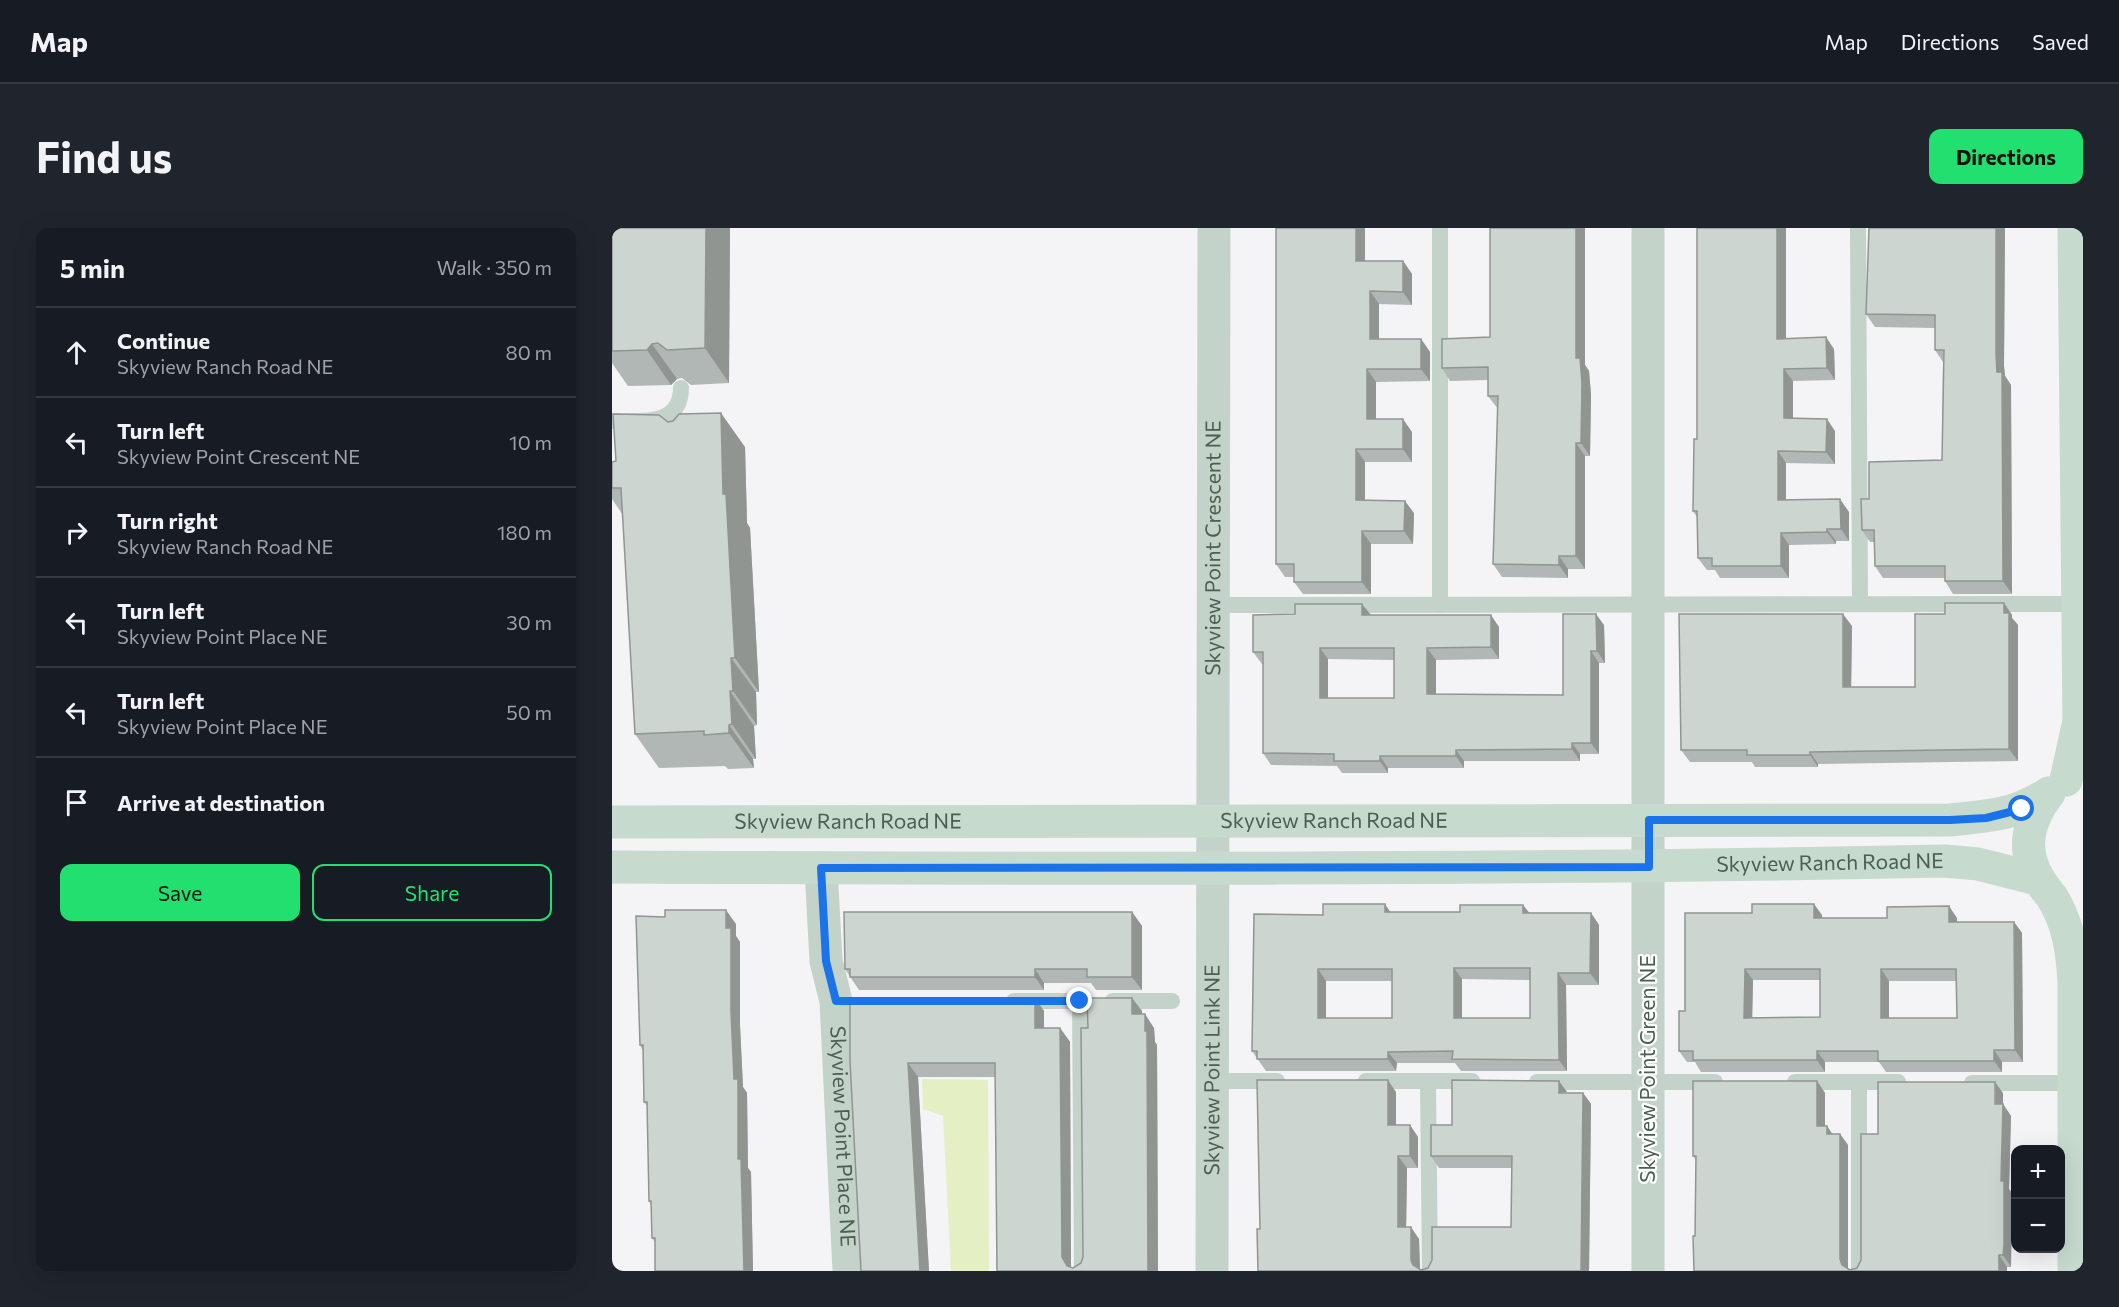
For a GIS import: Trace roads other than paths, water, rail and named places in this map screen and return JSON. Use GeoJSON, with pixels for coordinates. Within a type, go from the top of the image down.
{"type":"FeatureCollection","features":[{"type":"Feature","properties":{"kind":"street","name":"Skyview Point Crescent NE"},"geometry":{"type":"LineString","coordinates":[[1214,228],[1214,869]]}},
{"type":"Feature","properties":{"kind":"street"},"geometry":{"type":"LineString","coordinates":[[1648,228],[1649,867]]}},
{"type":"Feature","properties":{"kind":"street"},"geometry":{"type":"LineString","coordinates":[[2074,1271],[2074,982],[2071,939],[2063,914],[2045,888],[2029,857],[2029,834],[2035,811],[2066,782],[2079,721],[2076,604],[2077,233]]}},
{"type":"Feature","properties":{"kind":"street","name":"Skyview Ranch Road NE"},"geometry":{"type":"LineString","coordinates":[[612,822],[1986,818],[2022,809],[2066,782]]}},
{"type":"Feature","properties":{"kind":"street","name":"Skyview Ranch Road NE"},"geometry":{"type":"LineString","coordinates":[[612,867],[1214,869],[1649,867],[1945,861],[1978,864],[2045,888],[2072,909],[2083,912]]}},
{"type":"Feature","properties":{"kind":"street","name":"Skyview Point Green NE"},"geometry":{"type":"LineString","coordinates":[[1648,1271],[1649,867]]}},
{"type":"Feature","properties":{"kind":"street","name":"Skyview Point Place NE"},"geometry":{"type":"LineString","coordinates":[[821,868],[826,961],[842,1001],[849,1271]]}},
{"type":"Feature","properties":{"kind":"street","name":"Skyview Point Link NE"},"geometry":{"type":"LineString","coordinates":[[1212,1271],[1214,869]]}},
{"type":"Feature","properties":{"kind":"lane"},"geometry":{"type":"LineString","coordinates":[[1440,228],[1440,604]]}},
{"type":"Feature","properties":{"kind":"lane"},"geometry":{"type":"LineString","coordinates":[[1858,228],[1860,604]]}},
{"type":"Feature","properties":{"kind":"lane"},"geometry":{"type":"LineString","coordinates":[[660,421],[674,410],[681,396],[681,388]]}},
{"type":"Feature","properties":{"kind":"lane"},"geometry":{"type":"LineString","coordinates":[[612,421],[660,421],[678,425]]}},
{"type":"Feature","properties":{"kind":"lane"},"geometry":{"type":"LineString","coordinates":[[1214,605],[2076,604]]}},
{"type":"Feature","properties":{"kind":"lane"},"geometry":{"type":"LineString","coordinates":[[998,1001],[1172,1001]]}},
{"type":"Feature","properties":{"kind":"lane"},"geometry":{"type":"LineString","coordinates":[[1080,1001],[1082,1271]]}},
{"type":"Feature","properties":{"kind":"lane"},"geometry":{"type":"LineString","coordinates":[[1212,1081],[1296,1081]]}},
{"type":"Feature","properties":{"kind":"lane"},"geometry":{"type":"LineString","coordinates":[[1344,1081],[1486,1081]]}},
{"type":"Feature","properties":{"kind":"lane"},"geometry":{"type":"LineString","coordinates":[[1428,1081],[1431,1271]]}},
{"type":"Feature","properties":{"kind":"lane"},"geometry":{"type":"LineString","coordinates":[[1520,1082],[1730,1082]]}},
{"type":"Feature","properties":{"kind":"lane"},"geometry":{"type":"LineString","coordinates":[[1777,1082],[1919,1082]]}},
{"type":"Feature","properties":{"kind":"lane"},"geometry":{"type":"LineString","coordinates":[[1859,1082],[1859,1271]]}},
{"type":"Feature","properties":{"kind":"lane"},"geometry":{"type":"LineString","coordinates":[[1955,1083],[2073,1083]]}}]}
